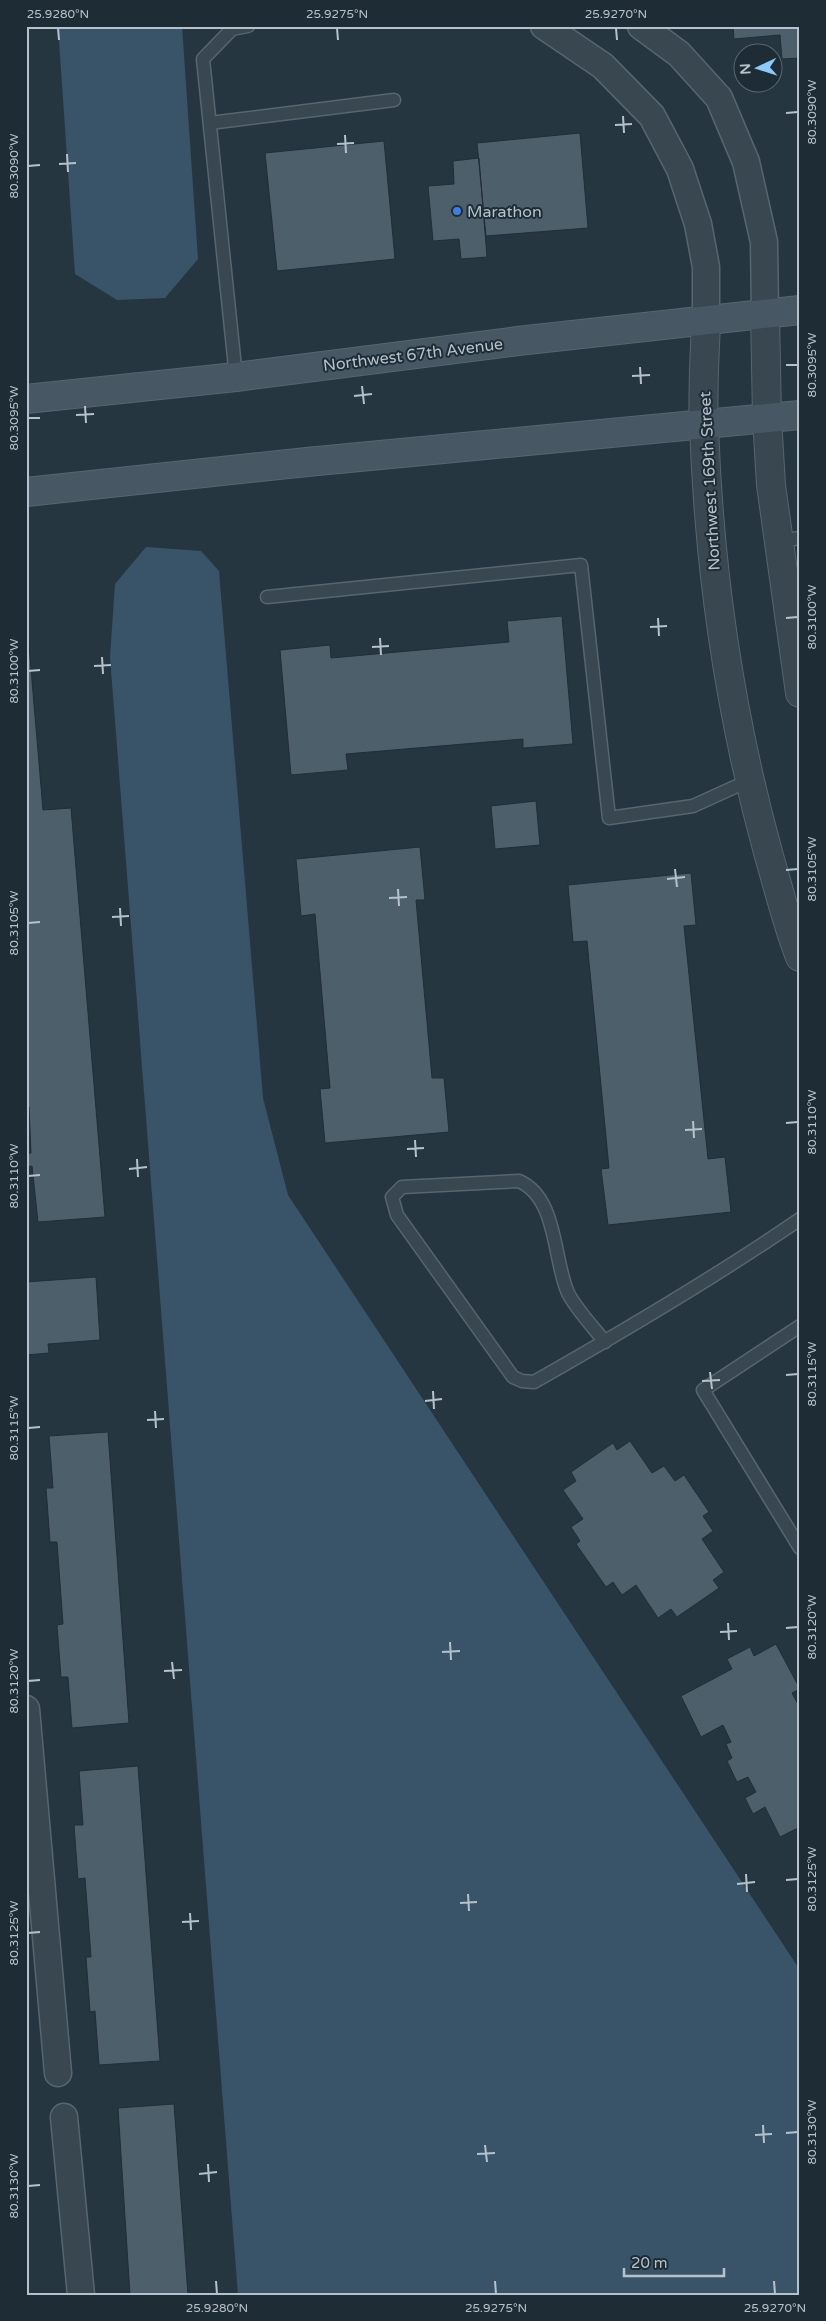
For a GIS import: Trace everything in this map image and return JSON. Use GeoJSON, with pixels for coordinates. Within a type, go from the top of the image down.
{"type":"FeatureCollection","features":[{"type":"Feature","properties":{"kind":"main road","name":"Northwest 67th Avenue"},"geometry":{"type":"LineString","coordinates":[[26,399],[236,377],[518,341],[800,310]]}},
{"type":"Feature","properties":{"kind":"main road"},"geometry":{"type":"LineString","coordinates":[[26,492],[307,462],[800,415]]}},
{"type":"Feature","properties":{"kind":"street","name":"Northwest 169th Street"},"geometry":{"type":"LineString","coordinates":[[544,26],[603,66],[652,116],[680,169],[698,224],[706,267],[703,425],[714,576],[731,694],[750,780],[790,932],[800,957]]}},
{"type":"Feature","properties":{"kind":"street"},"geometry":{"type":"LineString","coordinates":[[642,26],[679,54],[719,98],[746,162],[764,242],[767,418],[771,485],[789,540],[800,693]]}},
{"type":"Feature","properties":{"kind":"street"},"geometry":{"type":"LineString","coordinates":[[26,1709],[58,2073]]}},
{"type":"Feature","properties":{"kind":"street"},"geometry":{"type":"LineString","coordinates":[[64,2117],[81,2295]]}},
{"type":"Feature","properties":{"kind":"lane"},"geometry":{"type":"LineString","coordinates":[[236,377],[203,59],[232,29],[247,26]]}},
{"type":"Feature","properties":{"kind":"lane"},"geometry":{"type":"LineString","coordinates":[[210,124],[394,100]]}},
{"type":"Feature","properties":{"kind":"lane"},"geometry":{"type":"LineString","coordinates":[[266,597],[581,565],[609,818],[693,806],[750,780]]}},
{"type":"Feature","properties":{"kind":"lane"},"geometry":{"type":"LineString","coordinates":[[605,1342],[568,1293],[556,1244],[540,1196],[529,1186],[519,1181],[402,1187],[392,1197],[397,1215],[513,1377],[522,1381],[534,1382],[605,1342],[800,1219]]}},
{"type":"Feature","properties":{"kind":"lane"},"geometry":{"type":"LineString","coordinates":[[800,1326],[703,1390],[800,1548]]}},
{"type":"Feature","properties":{"kind":"water"},"geometry":{"type":"Polygon","coordinates":[[[58,26],[182,26],[198,259],[165,298],[117,300],[75,274],[58,26]]]}},
{"type":"Feature","properties":{"kind":"water"},"geometry":{"type":"Polygon","coordinates":[[[146,547],[201,551],[219,571],[263,1098],[288,1195],[800,1970],[800,2295],[238,2295],[110,657],[115,584],[146,547]]]}},
{"type":"Feature","properties":{"kind":"building"},"geometry":{"type":"Polygon","coordinates":[[[733,26],[800,26],[800,58],[784,59],[784,42],[781,42],[780,35],[734,39],[733,26]]]}},
{"type":"Feature","properties":{"kind":"building","name":"Marathon"},"geometry":{"type":"Polygon","coordinates":[[[580,133],[588,228],[486,236],[477,143],[580,133]]]}},
{"type":"Feature","properties":{"kind":"building"},"geometry":{"type":"Polygon","coordinates":[[[384,141],[395,259],[277,271],[265,153],[384,141]]]}},
{"type":"Feature","properties":{"kind":"building","name":"Marathon"},"geometry":{"type":"Polygon","coordinates":[[[479,158],[487,257],[461,259],[459,239],[433,241],[428,186],[454,184],[453,161],[479,158]]]}},
{"type":"Feature","properties":{"kind":"building"},"geometry":{"type":"Polygon","coordinates":[[[26,610],[43,810],[71,808],[105,1217],[38,1222],[32,1166],[26,1167],[26,1154],[31,1153],[29,1107],[26,1111],[26,610]]]}},
{"type":"Feature","properties":{"kind":"building"},"geometry":{"type":"Polygon","coordinates":[[[562,616],[573,744],[523,748],[523,739],[346,754],[348,770],[291,775],[280,650],[330,645],[331,658],[509,642],[507,621],[562,616]]]}},
{"type":"Feature","properties":{"kind":"building"},"geometry":{"type":"Polygon","coordinates":[[[536,801],[540,845],[495,849],[491,806],[536,801]]]}},
{"type":"Feature","properties":{"kind":"building"},"geometry":{"type":"Polygon","coordinates":[[[420,847],[425,900],[416,900],[432,1078],[444,1078],[449,1132],[325,1143],[320,1089],[330,1088],[315,914],[301,916],[296,859],[420,847]]]}},
{"type":"Feature","properties":{"kind":"building"},"geometry":{"type":"Polygon","coordinates":[[[691,873],[696,925],[684,926],[708,1159],[725,1157],[731,1212],[608,1225],[601,1169],[609,1168],[587,941],[573,942],[568,885],[691,873]]]}},
{"type":"Feature","properties":{"kind":"building"},"geometry":{"type":"Polygon","coordinates":[[[96,1277],[100,1340],[48,1344],[49,1353],[26,1355],[26,1282],[96,1277]]]}},
{"type":"Feature","properties":{"kind":"building"},"geometry":{"type":"Polygon","coordinates":[[[108,1432],[129,1723],[72,1728],[68,1677],[61,1677],[57,1625],[63,1624],[57,1542],[50,1542],[46,1488],[53,1488],[49,1436],[108,1432]]]}},
{"type":"Feature","properties":{"kind":"building"},"geometry":{"type":"Polygon","coordinates":[[[630,1441],[652,1473],[664,1466],[675,1481],[684,1475],[709,1512],[703,1516],[713,1531],[702,1539],[724,1572],[713,1580],[719,1588],[677,1617],[671,1609],[658,1618],[636,1585],[622,1595],[613,1582],[606,1587],[576,1544],[580,1541],[571,1527],[583,1519],[563,1490],[576,1481],[571,1472],[613,1443],[617,1450],[630,1441]]]}},
{"type":"Feature","properties":{"kind":"building"},"geometry":{"type":"Polygon","coordinates":[[[776,1644],[800,1689],[792,1693],[800,1708],[800,1827],[780,1837],[765,1807],[753,1814],[745,1798],[756,1792],[748,1777],[737,1782],[727,1761],[732,1758],[726,1744],[731,1742],[723,1725],[701,1737],[681,1696],[732,1669],[727,1659],[750,1647],[754,1656],[776,1644]]]}},
{"type":"Feature","properties":{"kind":"building"},"geometry":{"type":"Polygon","coordinates":[[[138,1766],[160,2061],[99,2065],[95,2011],[90,2012],[86,1957],[91,1957],[85,1878],[78,1879],[74,1825],[83,1825],[79,1771],[138,1766]]]}},
{"type":"Feature","properties":{"kind":"building"},"geometry":{"type":"Polygon","coordinates":[[[174,2104],[188,2295],[130,2295],[118,2108],[174,2104]]]}},
{"type":"Feature","properties":{"kind":"place","name":"Marathon"},"geometry":{"type":"Point","coordinates":[457,211]}}]}
